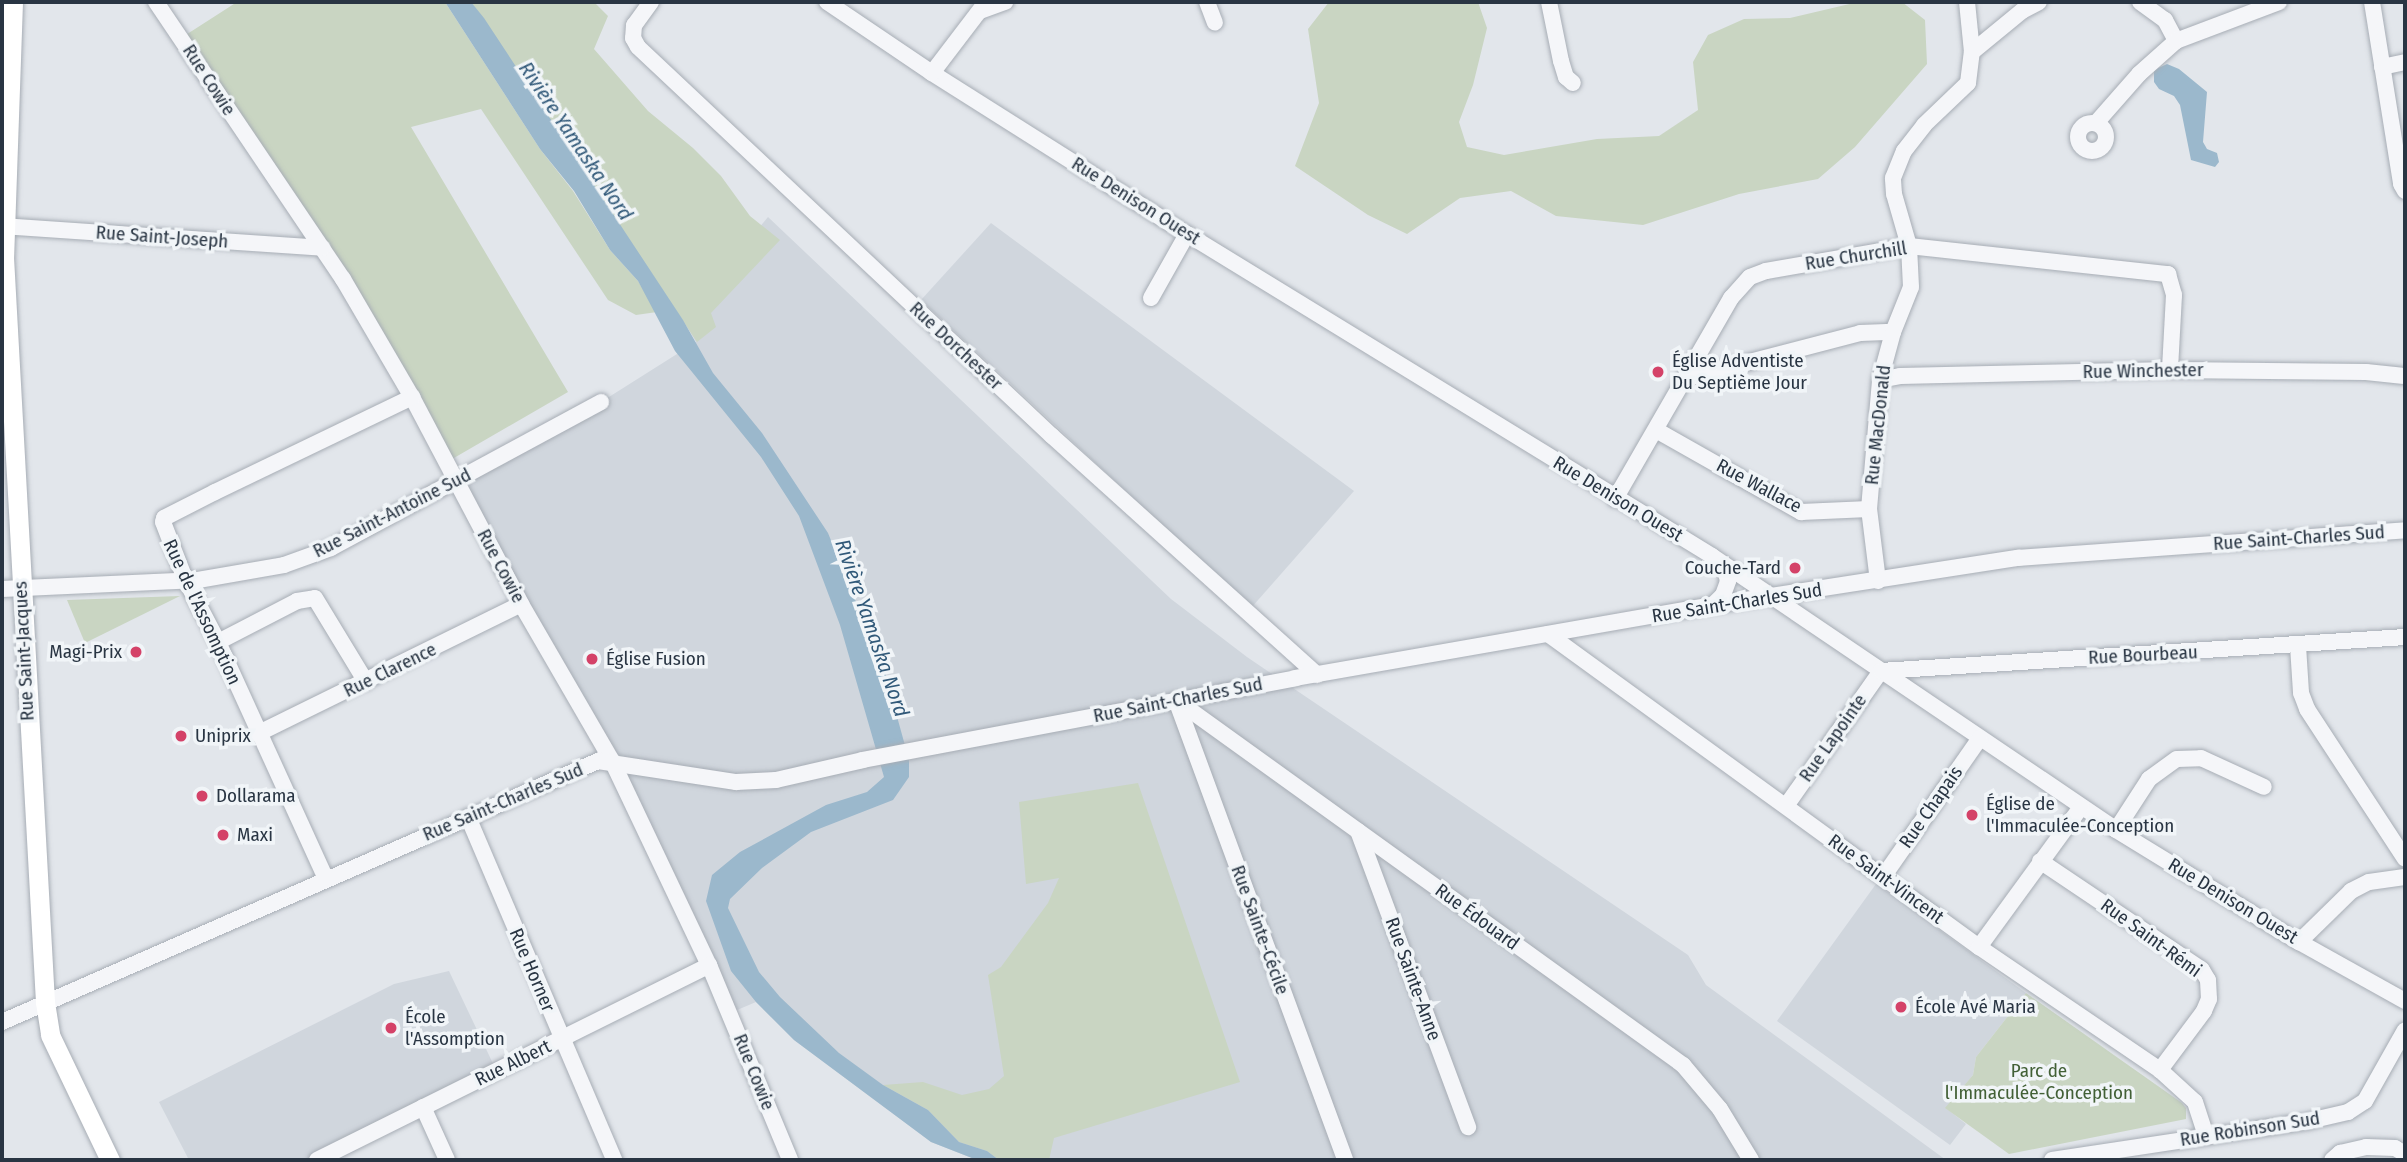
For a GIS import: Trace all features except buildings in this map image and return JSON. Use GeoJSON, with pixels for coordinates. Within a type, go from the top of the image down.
{"type":"FeatureCollection","features":[{"type":"Feature","properties":{"kind":"main road","name":"Rue Saint-Jacques"},"geometry":{"type":"LineString","coordinates":[[13,2],[7,23],[3,226],[11,589],[45,1002],[50,1035],[110,1160]]}},
{"type":"Feature","properties":{"kind":"street","name":"Rue Cowie"},"geometry":{"type":"LineString","coordinates":[[156,2],[322,248],[412,397],[522,604],[612,761],[709,965],[790,1160]]}},
{"type":"Feature","properties":{"kind":"street","name":"Rue Dorchester"},"geometry":{"type":"LineString","coordinates":[[651,2],[634,25],[633,38],[638,47],[1052,436],[1317,675]]}},
{"type":"Feature","properties":{"kind":"street","name":"Rue Denison Ouest"},"geometry":{"type":"LineString","coordinates":[[827,2],[932,73],[1186,234],[1712,556],[2116,830],[2300,942],[2405,1001]]}},
{"type":"Feature","properties":{"kind":"street"},"geometry":{"type":"LineString","coordinates":[[932,73],[983,7],[1005,2]]}},
{"type":"Feature","properties":{"kind":"street"},"geometry":{"type":"LineString","coordinates":[[1208,2],[1215,23]]}},
{"type":"Feature","properties":{"kind":"street"},"geometry":{"type":"LineString","coordinates":[[1549,2],[1561,61],[1566,77],[1573,83]]}},
{"type":"Feature","properties":{"kind":"street","name":"Rue MacDonald"},"geometry":{"type":"LineString","coordinates":[[1878,581],[1869,509],[1880,380],[1893,332],[1911,287],[1909,246],[1894,194],[1893,178],[1904,151],[1924,125],[1968,83],[1972,52],[1967,2]]}},
{"type":"Feature","properties":{"kind":"street"},"geometry":{"type":"LineString","coordinates":[[1972,52],[2022,11],[2039,2]]}},
{"type":"Feature","properties":{"kind":"street"},"geometry":{"type":"LineString","coordinates":[[2140,2],[2165,20],[2176,41]]}},
{"type":"Feature","properties":{"kind":"street"},"geometry":{"type":"LineString","coordinates":[[2096,123],[2140,74],[2176,41],[2279,2]]}},
{"type":"Feature","properties":{"kind":"street"},"geometry":{"type":"LineString","coordinates":[[2372,2],[2401,184],[2405,191]]}},
{"type":"Feature","properties":{"kind":"street"},"geometry":{"type":"LineString","coordinates":[[2382,67],[2405,62]]}},
{"type":"Feature","properties":{"kind":"street","name":"Rue Saint-Joseph"},"geometry":{"type":"LineString","coordinates":[[3,226],[322,248]]}},
{"type":"Feature","properties":{"kind":"street"},"geometry":{"type":"LineString","coordinates":[[1151,298],[1186,234]]}},
{"type":"Feature","properties":{"kind":"street","name":"Rue Churchill"},"geometry":{"type":"LineString","coordinates":[[1615,499],[1731,298],[1750,277],[1766,271],[1909,246],[2168,274],[2174,295],[2170,370]]}},
{"type":"Feature","properties":{"kind":"street"},"geometry":{"type":"LineString","coordinates":[[1684,379],[1860,333],[1893,332]]}},
{"type":"Feature","properties":{"kind":"street","name":"Rue Winchester"},"geometry":{"type":"LineString","coordinates":[[1880,380],[1900,376],[2170,370],[2366,372],[2405,376]]}},
{"type":"Feature","properties":{"kind":"street","name":"Rue de l'Assomption"},"geometry":{"type":"LineString","coordinates":[[326,879],[257,734],[218,642],[185,579],[163,527],[164,518],[412,397]]}},
{"type":"Feature","properties":{"kind":"street","name":"Rue Saint-Antoine Sud"},"geometry":{"type":"LineString","coordinates":[[11,589],[185,579],[251,573],[284,565],[331,548],[601,402]]}},
{"type":"Feature","properties":{"kind":"street","name":"Rue Wallace"},"geometry":{"type":"LineString","coordinates":[[1656,430],[1801,512],[1869,509]]}},
{"type":"Feature","properties":{"kind":"street","name":"Rue Saint-Charles Sud"},"geometry":{"type":"LineString","coordinates":[[2,1021],[598,761],[612,761],[627,766],[736,782],[776,780],[863,760],[1176,700],[1713,605],[2018,558],[2405,530]]}},
{"type":"Feature","properties":{"kind":"street"},"geometry":{"type":"LineString","coordinates":[[1712,556],[1725,569],[1728,581],[1723,595],[1713,605]]}},
{"type":"Feature","properties":{"kind":"street"},"geometry":{"type":"LineString","coordinates":[[218,642],[298,601],[315,598],[366,682]]}},
{"type":"Feature","properties":{"kind":"street","name":"Rue Clarence"},"geometry":{"type":"LineString","coordinates":[[257,734],[522,604]]}},
{"type":"Feature","properties":{"kind":"street","name":"Rue Saint-Vincent"},"geometry":{"type":"LineString","coordinates":[[1548,634],[1979,947],[2160,1070],[2195,1102],[2206,1136]]}},
{"type":"Feature","properties":{"kind":"street","name":"Rue Bourbeau"},"geometry":{"type":"LineString","coordinates":[[1881,671],[2405,637]]}},
{"type":"Feature","properties":{"kind":"street"},"geometry":{"type":"LineString","coordinates":[[2298,646],[2301,694],[2307,709],[2405,859]]}},
{"type":"Feature","properties":{"kind":"street","name":"Rue Lapointe"},"geometry":{"type":"LineString","coordinates":[[1786,806],[1881,671]]}},
{"type":"Feature","properties":{"kind":"street","name":"Rue Édouard"},"geometry":{"type":"LineString","coordinates":[[1176,700],[1683,1065],[1720,1109],[1751,1160]]}},
{"type":"Feature","properties":{"kind":"street","name":"Rue Sainte-Cécile"},"geometry":{"type":"LineString","coordinates":[[1176,700],[1345,1160]]}},
{"type":"Feature","properties":{"kind":"street","name":"Rue Chapais"},"geometry":{"type":"LineString","coordinates":[[1883,877],[1980,738]]}},
{"type":"Feature","properties":{"kind":"street"},"geometry":{"type":"LineString","coordinates":[[2116,830],[2148,779],[2178,759],[2201,758],[2264,787]]}},
{"type":"Feature","properties":{"kind":"street"},"geometry":{"type":"LineString","coordinates":[[1979,947],[2081,807]]}},
{"type":"Feature","properties":{"kind":"street","name":"Rue Horner"},"geometry":{"type":"LineString","coordinates":[[468,817],[614,1160]]}},
{"type":"Feature","properties":{"kind":"street","name":"Rue Sainte-Anne"},"geometry":{"type":"LineString","coordinates":[[1357,831],[1468,1127]]}},
{"type":"Feature","properties":{"kind":"street","name":"Rue Saint-Rémi"},"geometry":{"type":"LineString","coordinates":[[2040,861],[2202,970],[2207,980],[2209,999],[2204,1011],[2160,1070]]}},
{"type":"Feature","properties":{"kind":"street"},"geometry":{"type":"LineString","coordinates":[[2300,942],[2351,891],[2369,882],[2405,877]]}},
{"type":"Feature","properties":{"kind":"street","name":"Rue Albert"},"geometry":{"type":"LineString","coordinates":[[317,1160],[709,965]]}},
{"type":"Feature","properties":{"kind":"street","name":"Rue Robinson Sud"},"geometry":{"type":"LineString","coordinates":[[2052,1160],[2308,1121],[2348,1112],[2365,1101],[2405,1030]]}},
{"type":"Feature","properties":{"kind":"street"},"geometry":{"type":"LineString","coordinates":[[423,1107],[447,1160]]}},
{"type":"Feature","properties":{"kind":"street"},"geometry":{"type":"LineString","coordinates":[[2146,1160],[2167,1143]]}},
{"type":"Feature","properties":{"kind":"street"},"geometry":{"type":"LineString","coordinates":[[2332,1160],[2340,1153],[2366,1147],[2395,1149],[2405,1154]]}},
{"type":"Feature","properties":{"kind":"shaded area"},"geometry":{"type":"Polygon","coordinates":[[[768,217],[1171,599],[1247,657],[1688,955],[1706,985],[1946,1160],[977,1160],[931,1142],[794,1040],[756,1002],[730,1013],[641,824],[457,481],[601,402],[696,342],[683,320],[768,217]]]}},
{"type":"Feature","properties":{"kind":"shaded area"},"geometry":{"type":"Polygon","coordinates":[[[991,223],[1354,491],[1251,608],[921,300],[991,223]]]}},
{"type":"Feature","properties":{"kind":"shaded area","name":"École Avé Maria"},"geometry":{"type":"Polygon","coordinates":[[[1876,884],[2026,993],[1976,1057],[1973,1075],[1946,1108],[1966,1124],[1950,1145],[1777,1021],[1876,884]]]}},
{"type":"Feature","properties":{"kind":"shaded area","name":"École l'Assomption"},"geometry":{"type":"Polygon","coordinates":[[[449,971],[497,1072],[318,1160],[189,1160],[159,1102],[394,984],[449,971]]]}},
{"type":"Feature","properties":{"kind":"green space"},"geometry":{"type":"Polygon","coordinates":[[[237,2],[445,2],[540,149],[573,191],[610,250],[638,281],[657,312],[636,315],[608,300],[481,109],[411,127],[568,392],[447,462],[412,397],[181,38],[237,2]]]}},
{"type":"Feature","properties":{"kind":"green space"},"geometry":{"type":"Polygon","coordinates":[[[471,2],[594,2],[608,16],[594,49],[648,111],[693,148],[721,176],[750,216],[780,240],[711,313],[716,327],[697,342],[471,2]]]}},
{"type":"Feature","properties":{"kind":"green space"},"geometry":{"type":"Polygon","coordinates":[[[1329,2],[1478,2],[1487,28],[1473,85],[1459,122],[1467,147],[1504,155],[1597,139],[1659,136],[1698,110],[1693,62],[1708,35],[1744,19],[1790,18],[1858,2],[1902,2],[1925,20],[1927,64],[1855,147],[1818,179],[1739,194],[1643,225],[1556,216],[1511,191],[1460,198],[1407,234],[1368,215],[1295,166],[1319,103],[1308,29],[1329,2]]]}},
{"type":"Feature","properties":{"kind":"green space"},"geometry":{"type":"Polygon","coordinates":[[[180,596],[85,643],[67,600],[180,596]]]}},
{"type":"Feature","properties":{"kind":"green space"},"geometry":{"type":"Polygon","coordinates":[[[1138,783],[1240,1082],[1054,1138],[1049,1160],[999,1160],[987,1151],[959,1142],[928,1110],[883,1085],[923,1082],[962,1095],[989,1089],[1004,1076],[988,975],[1001,967],[1048,903],[1059,878],[1026,884],[1019,802],[1138,783]]]}},
{"type":"Feature","properties":{"kind":"green space","name":"Parc de l'Immaculée-Conception"},"geometry":{"type":"Polygon","coordinates":[[[2026,993],[2182,1103],[2186,1108],[2186,1119],[2009,1154],[1945,1108],[1973,1075],[1976,1057],[2026,993]]]}},
{"type":"Feature","properties":{"kind":"water","name":"Rivière Yamaska Nord"},"geometry":{"type":"Polygon","coordinates":[[[445,2],[471,2],[484,18],[683,320],[713,373],[762,433],[828,533],[885,673],[909,760],[909,777],[893,800],[811,832],[762,868],[730,899],[728,908],[759,972],[780,997],[839,1053],[883,1085],[928,1110],[959,1142],[987,1151],[999,1160],[977,1160],[931,1142],[794,1040],[756,1002],[731,971],[706,901],[712,875],[740,852],[826,805],[867,792],[884,777],[840,625],[799,516],[761,457],[675,351],[638,281],[610,250],[574,191],[540,149],[445,2]]]}},
{"type":"Feature","properties":{"kind":"water"},"geometry":{"type":"Polygon","coordinates":[[[2167,64],[2179,69],[2207,92],[2203,142],[2207,149],[2217,153],[2219,162],[2215,167],[2191,160],[2180,105],[2174,96],[2159,89],[2154,82],[2154,70],[2167,64]]]}},
{"type":"Feature","properties":{"kind":"place","name":"Église Adventiste Du Septième Jour"},"geometry":{"type":"Point","coordinates":[1658,372]}},
{"type":"Feature","properties":{"kind":"place","name":"Couche-Tard"},"geometry":{"type":"Point","coordinates":[1795,568]}},
{"type":"Feature","properties":{"kind":"place","name":"Magi-Prix"},"geometry":{"type":"Point","coordinates":[136,652]}},
{"type":"Feature","properties":{"kind":"place","name":"Église Fusion"},"geometry":{"type":"Point","coordinates":[592,659]}},
{"type":"Feature","properties":{"kind":"place","name":"Uniprix"},"geometry":{"type":"Point","coordinates":[181,736]}},
{"type":"Feature","properties":{"kind":"place","name":"Dollarama"},"geometry":{"type":"Point","coordinates":[202,796]}},
{"type":"Feature","properties":{"kind":"place","name":"Église de l'Immaculée-Conception"},"geometry":{"type":"Point","coordinates":[1972,815]}},
{"type":"Feature","properties":{"kind":"place","name":"Maxi"},"geometry":{"type":"Point","coordinates":[223,835]}},
{"type":"Feature","properties":{"kind":"place","name":"École Avé Maria"},"geometry":{"type":"Point","coordinates":[1901,1007]}},
{"type":"Feature","properties":{"kind":"place","name":"École l'Assomption"},"geometry":{"type":"Point","coordinates":[391,1028]}}]}
